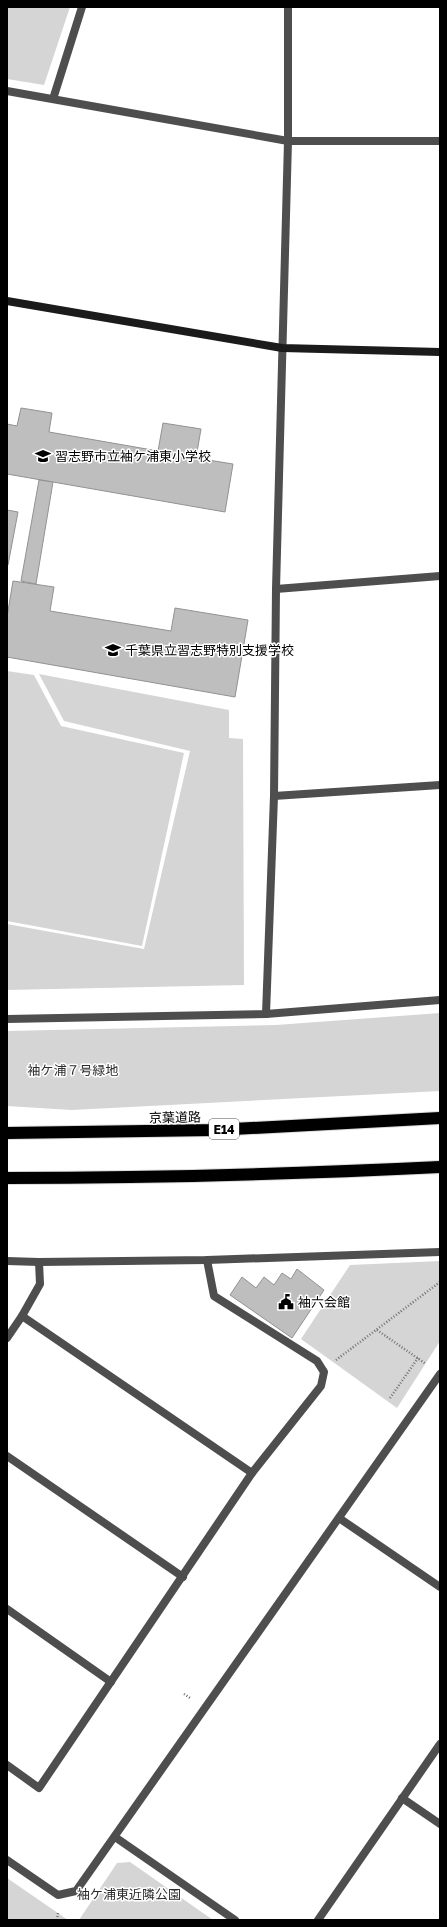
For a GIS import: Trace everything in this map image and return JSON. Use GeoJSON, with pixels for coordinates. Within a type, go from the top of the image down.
{"type":"FeatureCollection","features":[{"type":"Feature","properties":{"kind":"highway","name":"京葉道路"},"geometry":{"type":"LineString","coordinates":[[7,1133],[215,1130],[440,1118]]}},
{"type":"Feature","properties":{"kind":"highway"},"geometry":{"type":"LineString","coordinates":[[7,1178],[199,1176],[440,1167]]}},
{"type":"Feature","properties":{"kind":"street"},"geometry":{"type":"LineString","coordinates":[[53,99],[82,7]]}},
{"type":"Feature","properties":{"kind":"street"},"geometry":{"type":"LineString","coordinates":[[266,1014],[274,796],[276,589],[288,141],[288,7]]}},
{"type":"Feature","properties":{"kind":"street"},"geometry":{"type":"LineString","coordinates":[[7,91],[288,141],[440,141]]}},
{"type":"Feature","properties":{"kind":"street"},"geometry":{"type":"LineString","coordinates":[[7,301],[282,348],[440,352]]}},
{"type":"Feature","properties":{"kind":"street"},"geometry":{"type":"LineString","coordinates":[[276,589],[440,576]]}},
{"type":"Feature","properties":{"kind":"street"},"geometry":{"type":"LineString","coordinates":[[274,796],[440,785]]}},
{"type":"Feature","properties":{"kind":"street"},"geometry":{"type":"LineString","coordinates":[[7,1019],[266,1014],[440,1000]]}},
{"type":"Feature","properties":{"kind":"street"},"geometry":{"type":"LineString","coordinates":[[7,1261],[207,1260],[440,1252]]}},
{"type":"Feature","properties":{"kind":"street"},"geometry":{"type":"LineString","coordinates":[[7,1765],[39,1788],[252,1473],[321,1386],[324,1372],[317,1361],[214,1296],[207,1260]]}},
{"type":"Feature","properties":{"kind":"street"},"geometry":{"type":"LineString","coordinates":[[7,1338],[22,1316],[40,1284],[39,1262]]}},
{"type":"Feature","properties":{"kind":"street"},"geometry":{"type":"LineString","coordinates":[[22,1316],[252,1473]]}},
{"type":"Feature","properties":{"kind":"street"},"geometry":{"type":"LineString","coordinates":[[7,1860],[58,1895],[76,1891],[440,1374]]}},
{"type":"Feature","properties":{"kind":"street"},"geometry":{"type":"LineString","coordinates":[[7,1456],[183,1577]]}},
{"type":"Feature","properties":{"kind":"street"},"geometry":{"type":"LineString","coordinates":[[339,1518],[440,1587]]}},
{"type":"Feature","properties":{"kind":"street"},"geometry":{"type":"LineString","coordinates":[[7,1609],[111,1682]]}},
{"type":"Feature","properties":{"kind":"street"},"geometry":{"type":"LineString","coordinates":[[318,1920],[440,1744]]}},
{"type":"Feature","properties":{"kind":"street"},"geometry":{"type":"LineString","coordinates":[[402,1798],[440,1824]]}},
{"type":"Feature","properties":{"kind":"street"},"geometry":{"type":"LineString","coordinates":[[115,1837],[235,1920]]}},
{"type":"Feature","properties":{"kind":"path"},"geometry":{"type":"LineString","coordinates":[[324,1372],[336,1361],[440,1282]]}},
{"type":"Feature","properties":{"kind":"path"},"geometry":{"type":"LineString","coordinates":[[377,1330],[418,1358],[390,1398]]}},
{"type":"Feature","properties":{"kind":"path"},"geometry":{"type":"LineString","coordinates":[[57,1920],[58,1913]]}},
{"type":"Feature","properties":{"kind":"green space"},"geometry":{"type":"Polygon","coordinates":[[[7,7],[70,7],[44,85],[7,79],[7,7]]]}},
{"type":"Feature","properties":{"kind":"green space"},"geometry":{"type":"Polygon","coordinates":[[[7,671],[34,675],[61,726],[184,753],[142,946],[7,921],[7,671]]]}},
{"type":"Feature","properties":{"kind":"green space"},"geometry":{"type":"Polygon","coordinates":[[[39,674],[229,710],[229,738],[243,739],[244,985],[7,990],[7,924],[144,949],[190,751],[64,721],[39,674]]]}},
{"type":"Feature","properties":{"kind":"green space","name":"袖ケ浦７号緑地"},"geometry":{"type":"Polygon","coordinates":[[[440,1013],[440,1091],[72,1110],[7,1106],[7,1031],[276,1025],[440,1013]]]}},
{"type":"Feature","properties":{"kind":"green space"},"geometry":{"type":"Polygon","coordinates":[[[440,1261],[440,1341],[397,1408],[301,1339],[350,1265],[440,1261]]]}},
{"type":"Feature","properties":{"kind":"green space","name":"袖ケ浦東近隣公園"},"geometry":{"type":"Polygon","coordinates":[[[130,1862],[213,1920],[79,1920],[117,1863],[130,1862]]]}},
{"type":"Feature","properties":{"kind":"green space","name":"袖ケ浦東近隣公園"},"geometry":{"type":"Polygon","coordinates":[[[7,1878],[68,1920],[7,1920],[7,1878]]]}},
{"type":"Feature","properties":{"kind":"building"},"geometry":{"type":"Polygon","coordinates":[[[21,408],[52,413],[49,432],[158,451],[163,423],[201,429],[196,458],[233,464],[225,512],[7,474],[7,424],[17,426],[21,408]]]}},
{"type":"Feature","properties":{"kind":"building"},"geometry":{"type":"Polygon","coordinates":[[[39,480],[53,482],[36,584],[21,581],[39,480]]]}},
{"type":"Feature","properties":{"kind":"building"},"geometry":{"type":"Polygon","coordinates":[[[7,510],[18,512],[8,565],[7,565],[7,510]]]}},
{"type":"Feature","properties":{"kind":"building"},"geometry":{"type":"Polygon","coordinates":[[[13,581],[54,587],[50,611],[171,631],[175,608],[248,620],[235,697],[7,657],[7,617],[13,581]]]}},
{"type":"Feature","properties":{"kind":"building"},"geometry":{"type":"Polygon","coordinates":[[[297,1269],[324,1290],[292,1338],[230,1295],[242,1277],[256,1288],[264,1277],[274,1285],[282,1273],[291,1279],[297,1269]]]}},
{"type":"Feature","properties":{"kind":"place","name":"習志野市立袖ケ浦東小学校"},"geometry":{"type":"Point","coordinates":[43,456]}},
{"type":"Feature","properties":{"kind":"place","name":"千葉県立習志野特別支援学校"},"geometry":{"type":"Point","coordinates":[113,650]}},
{"type":"Feature","properties":{"kind":"place","name":"袖六会館"},"geometry":{"type":"Point","coordinates":[286,1302]}}]}
